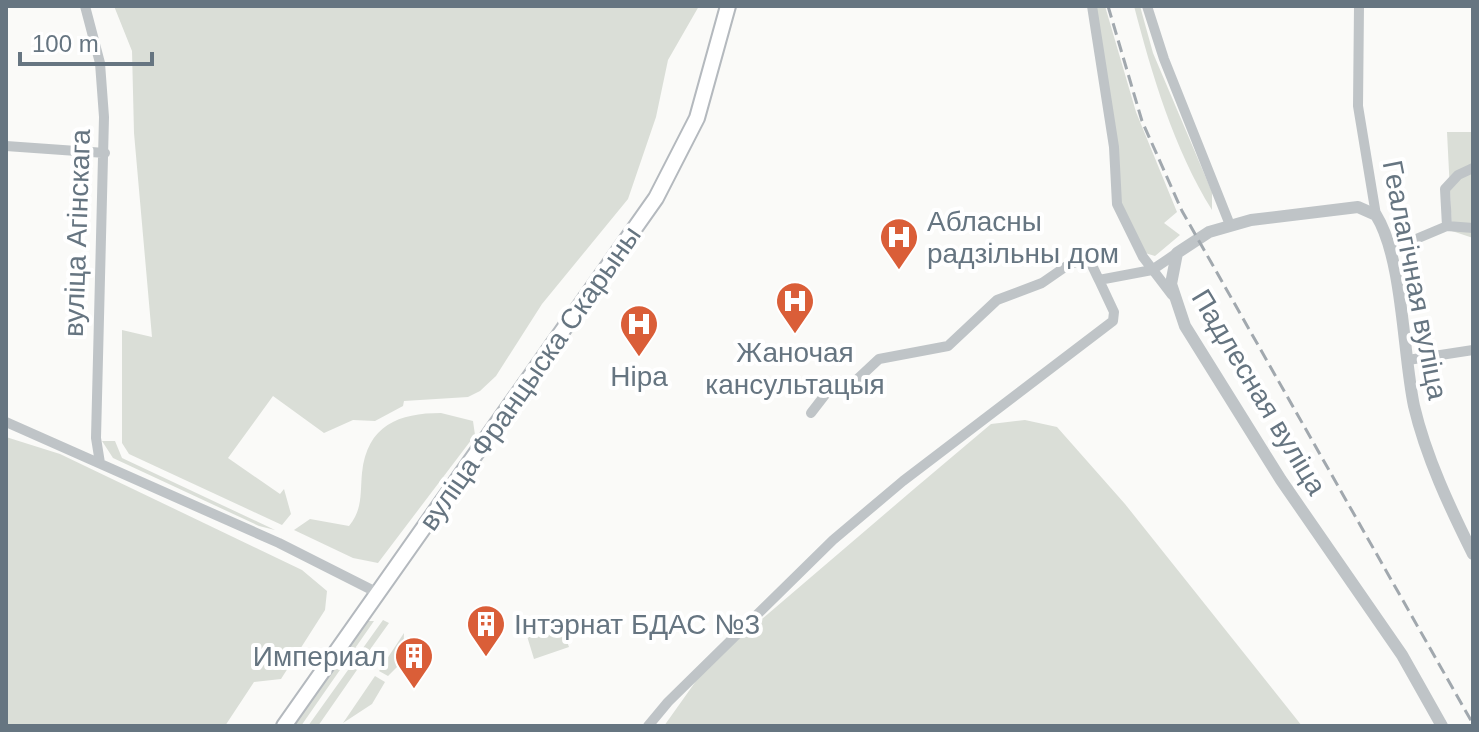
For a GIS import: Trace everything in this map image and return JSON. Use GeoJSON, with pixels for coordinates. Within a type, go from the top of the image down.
{"type":"FeatureCollection","features":[{"type":"Feature","properties":{"kind":"main road","name":"вуліца Францыска Скарыны"},"geometry":{"type":"LineString","coordinates":[[284,726],[661,191],[704,100],[728,6]]}},
{"type":"Feature","properties":{"kind":"street","name":"вуліца Агінскага"},"geometry":{"type":"LineString","coordinates":[[85,6],[103,84],[105,153],[96,423],[100,463]]}},
{"type":"Feature","properties":{"kind":"street"},"geometry":{"type":"LineString","coordinates":[[1092,6],[1114,147],[1117,204],[1129,234],[1172,295]]}},
{"type":"Feature","properties":{"kind":"street"},"geometry":{"type":"LineString","coordinates":[[1147,6],[1164,59],[1230,225]]}},
{"type":"Feature","properties":{"kind":"street","name":"Геалагічная вуліца"},"geometry":{"type":"LineString","coordinates":[[1359,6],[1358,106],[1376,215],[1390,250],[1415,407],[1433,462],[1473,554]]}},
{"type":"Feature","properties":{"kind":"street"},"geometry":{"type":"LineString","coordinates":[[6,146],[105,153]]}},
{"type":"Feature","properties":{"kind":"street"},"geometry":{"type":"LineString","coordinates":[[1447,226],[1445,189],[1458,175],[1473,168]]}},
{"type":"Feature","properties":{"kind":"street"},"geometry":{"type":"LineString","coordinates":[[1099,280],[1152,270],[1209,232],[1230,225],[1339,208],[1363,208],[1376,215]]}},
{"type":"Feature","properties":{"kind":"street"},"geometry":{"type":"LineString","coordinates":[[1390,250],[1447,226],[1473,228]]}},
{"type":"Feature","properties":{"kind":"street","name":"Падлесная вуліца"},"geometry":{"type":"LineString","coordinates":[[1177,253],[1170,274],[1172,295],[1185,326],[1243,420],[1402,655],[1442,726]]}},
{"type":"Feature","properties":{"kind":"street"},"geometry":{"type":"LineString","coordinates":[[648,726],[668,702],[833,540],[903,481],[1113,321],[1114,312],[1088,257],[1068,265],[1042,283],[997,300],[948,346],[879,359],[849,387],[828,391],[811,413]]}},
{"type":"Feature","properties":{"kind":"street"},"geometry":{"type":"LineString","coordinates":[[1408,360],[1473,350]]}},
{"type":"Feature","properties":{"kind":"street"},"geometry":{"type":"LineString","coordinates":[[6,422],[302,553],[378,593]]}},
{"type":"Feature","properties":{"kind":"shaded area"},"geometry":{"type":"Polygon","coordinates":[[[114,6],[699,6],[668,60],[656,117],[628,199],[542,304],[496,376],[480,391],[468,397],[404,401],[403,406],[375,421],[353,420],[324,433],[273,396],[228,458],[280,494],[284,489],[291,514],[282,525],[129,454],[122,443],[122,330],[152,337],[134,133],[132,51],[114,6]]]}},
{"type":"Feature","properties":{"kind":"shaded area"},"geometry":{"type":"Polygon","coordinates":[[[1095,6],[1105,6],[1136,112],[1177,212],[1164,223],[1180,235],[1155,256],[1145,253],[1121,206],[1095,6]]]}},
{"type":"Feature","properties":{"kind":"shaded area"},"geometry":{"type":"Polygon","coordinates":[[[1134,6],[1140,6],[1153,53],[1212,192],[1212,210],[1175,137],[1134,6]]]}},
{"type":"Feature","properties":{"kind":"shaded area"},"geometry":{"type":"Polygon","coordinates":[[[1447,132],[1473,132],[1473,238],[1452,231],[1447,132]]]}},
{"type":"Feature","properties":{"kind":"shaded area"},"geometry":{"type":"Polygon","coordinates":[[[441,413],[473,421],[475,435],[378,563],[353,558],[294,530],[310,519],[349,526],[359,507],[365,457],[378,433],[399,419],[441,413]]]}},
{"type":"Feature","properties":{"kind":"shaded area"},"geometry":{"type":"Polygon","coordinates":[[[1025,420],[1057,427],[1125,504],[1302,726],[664,726],[706,667],[914,489],[991,424],[1025,420]]]}},
{"type":"Feature","properties":{"kind":"shaded area"},"geometry":{"type":"Polygon","coordinates":[[[6,437],[60,454],[302,570],[327,591],[325,610],[281,679],[254,682],[225,726],[6,726],[6,437]]]}},
{"type":"Feature","properties":{"kind":"shaded area"},"geometry":{"type":"Polygon","coordinates":[[[102,441],[115,441],[122,458],[275,530],[259,526],[113,458],[102,441]]]}},
{"type":"Feature","properties":{"kind":"shaded area"},"geometry":{"type":"Polygon","coordinates":[[[383,620],[389,623],[364,658],[358,655],[383,620]]]}},
{"type":"Feature","properties":{"kind":"shaded area"},"geometry":{"type":"Polygon","coordinates":[[[367,621],[374,621],[301,726],[294,726],[367,621]]]}},
{"type":"Feature","properties":{"kind":"shaded area"},"geometry":{"type":"Polygon","coordinates":[[[561,625],[569,647],[534,659],[527,636],[561,625]]]}},
{"type":"Feature","properties":{"kind":"shaded area"},"geometry":{"type":"Polygon","coordinates":[[[404,633],[403,661],[388,676],[379,671],[404,633]]]}},
{"type":"Feature","properties":{"kind":"shaded area"},"geometry":{"type":"Polygon","coordinates":[[[353,663],[359,667],[318,726],[308,726],[353,663]]]}},
{"type":"Feature","properties":{"kind":"shaded area"},"geometry":{"type":"Polygon","coordinates":[[[375,676],[385,682],[372,704],[343,723],[375,676]]]}},
{"type":"Feature","properties":{"kind":"railway"},"geometry":{"type":"LineString","coordinates":[[1108,6],[1142,121],[1182,211],[1473,724]]}},
{"type":"Feature","properties":{"kind":"place","name":"Абласны радзільны дом"},"geometry":{"type":"Point","coordinates":[899,271]}},
{"type":"Feature","properties":{"kind":"place","name":"Жаночая кансультацыя"},"geometry":{"type":"Point","coordinates":[795,335]}},
{"type":"Feature","properties":{"kind":"place","name":"Ніра"},"geometry":{"type":"Point","coordinates":[639,358]}},
{"type":"Feature","properties":{"kind":"place","name":"Інтэрнат БДАС №3"},"geometry":{"type":"Point","coordinates":[486,658]}},
{"type":"Feature","properties":{"kind":"place","name":"Империал"},"geometry":{"type":"Point","coordinates":[414,690]}}]}
